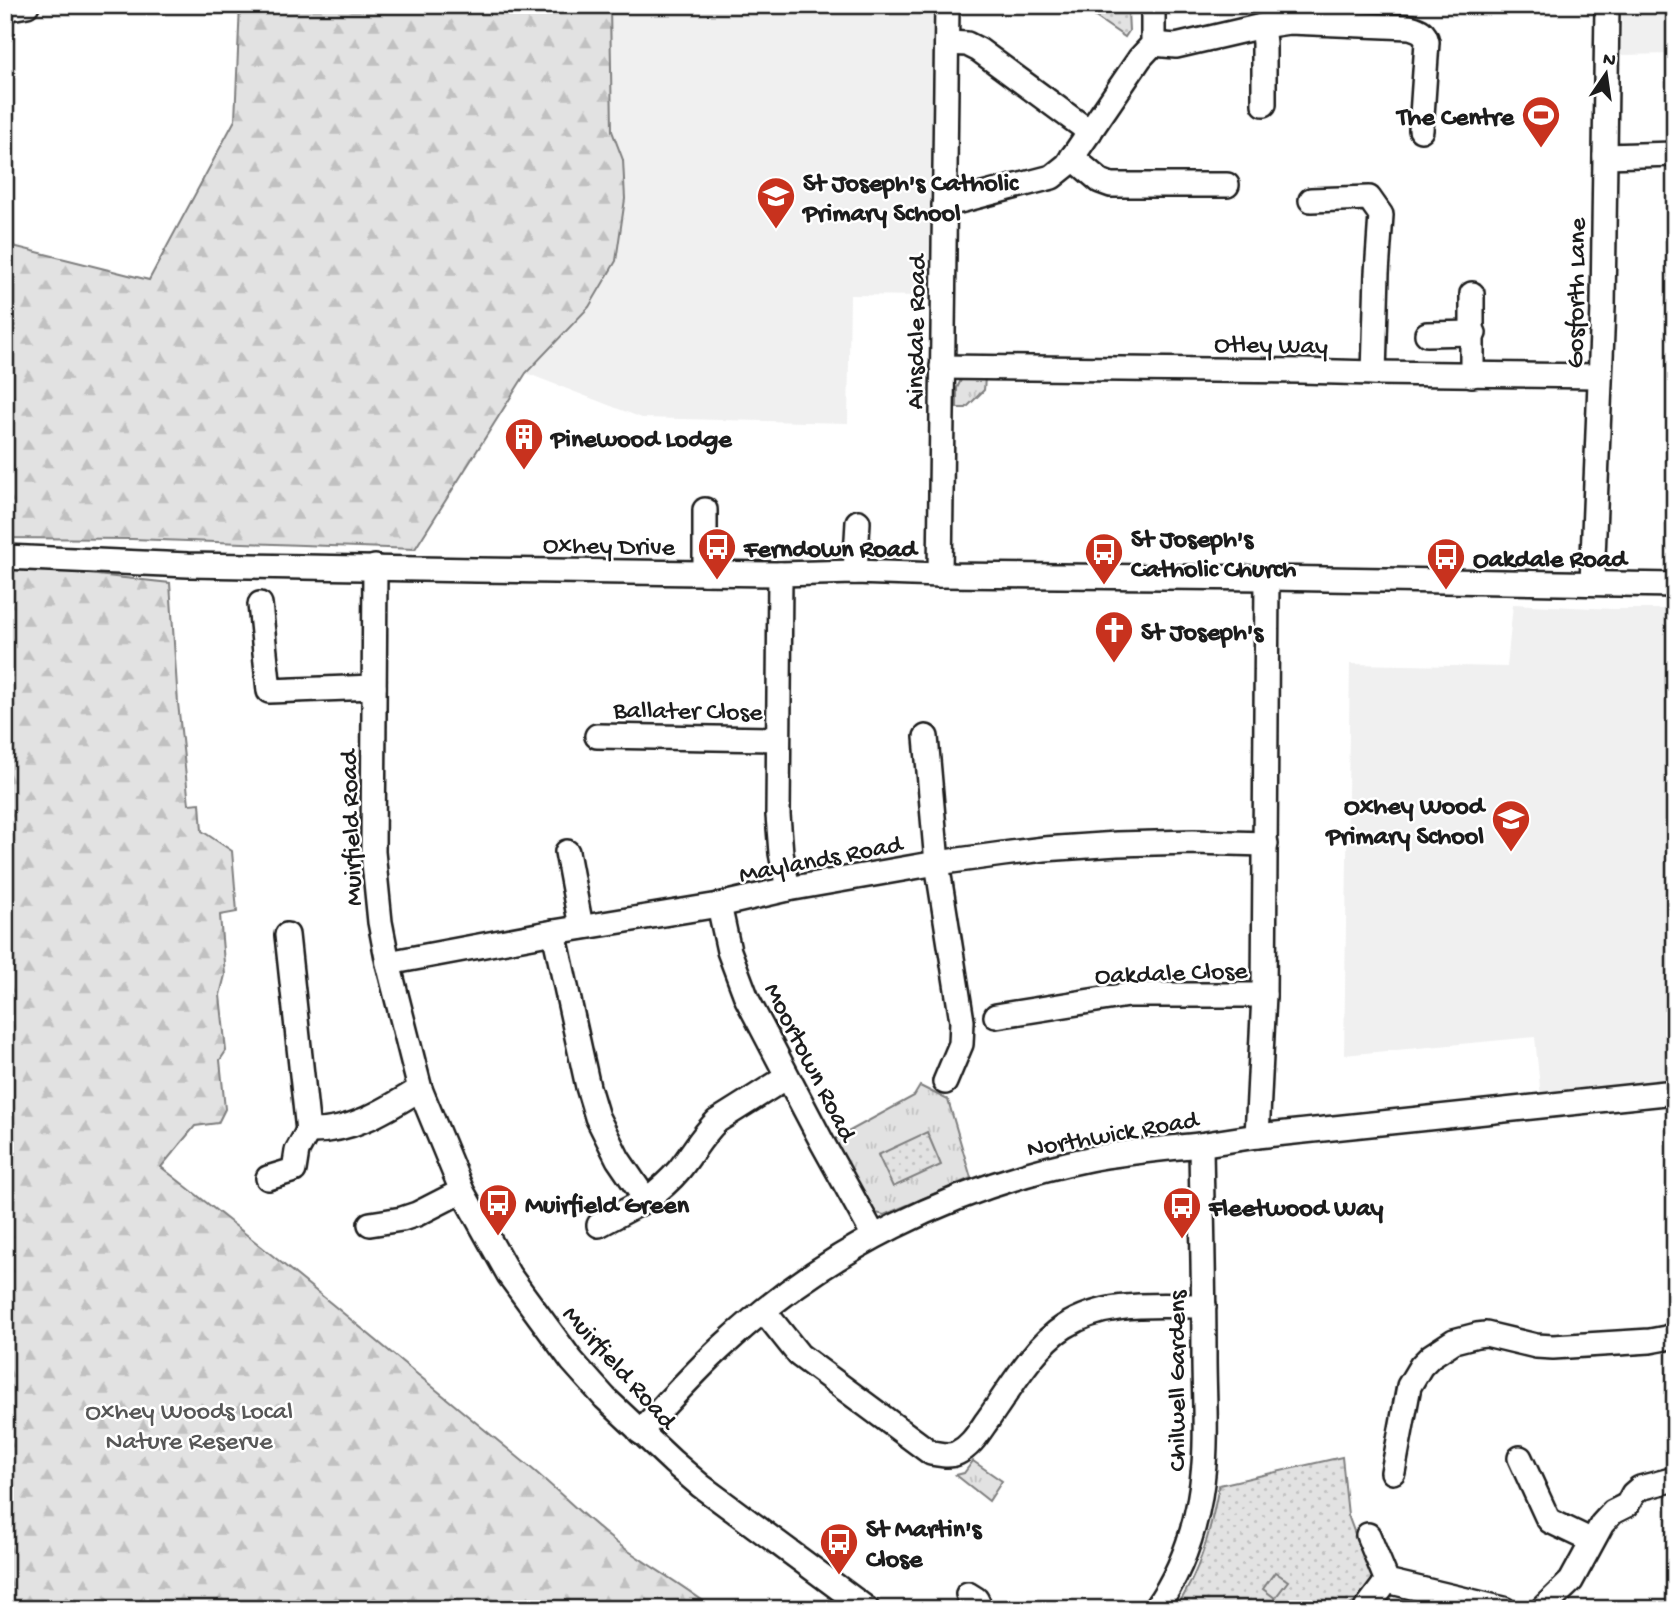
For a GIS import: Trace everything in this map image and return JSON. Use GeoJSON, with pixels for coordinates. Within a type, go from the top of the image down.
{"type":"FeatureCollection","features":[{"type":"Feature","properties":{"kind":"street"},"geometry":{"type":"LineString","coordinates":[[5,9],[27,5]]}},
{"type":"Feature","properties":{"kind":"street","name":"Ainsdale Road"},"geometry":{"type":"LineString","coordinates":[[940,575],[947,5]]}},
{"type":"Feature","properties":{"kind":"street"},"geometry":{"type":"LineString","coordinates":[[944,205],[1052,177],[1060,172],[1140,58],[1153,44],[1153,5]]}},
{"type":"Feature","properties":{"kind":"street","name":"Gosforth Lane"},"geometry":{"type":"LineString","coordinates":[[1592,583],[1603,307],[1607,5]]}},
{"type":"Feature","properties":{"kind":"street"},"geometry":{"type":"LineString","coordinates":[[1153,44],[1176,46],[1262,26],[1349,14],[1420,30],[1426,36],[1427,49],[1421,130]]}},
{"type":"Feature","properties":{"kind":"street"},"geometry":{"type":"LineString","coordinates":[[1262,26],[1264,104]]}},
{"type":"Feature","properties":{"kind":"street"},"geometry":{"type":"LineString","coordinates":[[947,43],[967,44],[979,50],[1090,132]]}},
{"type":"Feature","properties":{"kind":"street"},"geometry":{"type":"LineString","coordinates":[[1605,156],[1675,154]]}},
{"type":"Feature","properties":{"kind":"street"},"geometry":{"type":"LineString","coordinates":[[1072,157],[1100,181],[1111,185],[1227,185]]}},
{"type":"Feature","properties":{"kind":"street"},"geometry":{"type":"LineString","coordinates":[[1311,200],[1369,198],[1381,215],[1374,373]]}},
{"type":"Feature","properties":{"kind":"street"},"geometry":{"type":"LineString","coordinates":[[1472,294],[1472,375]]}},
{"type":"Feature","properties":{"kind":"street"},"geometry":{"type":"LineString","coordinates":[[1427,334],[1474,334]]}},
{"type":"Feature","properties":{"kind":"street","name":"Otley Way"},"geometry":{"type":"LineString","coordinates":[[942,367],[1600,376]]}},
{"type":"Feature","properties":{"kind":"street"},"geometry":{"type":"LineString","coordinates":[[705,510],[705,573]]}},
{"type":"Feature","properties":{"kind":"street"},"geometry":{"type":"LineString","coordinates":[[855,572],[858,522]]}},
{"type":"Feature","properties":{"kind":"street","name":"Oxhey Drive"},"geometry":{"type":"LineString","coordinates":[[5,557],[188,565],[1675,585]]}},
{"type":"Feature","properties":{"kind":"street","name":"Muirfield Road"},"geometry":{"type":"LineString","coordinates":[[374,567],[373,852],[380,922],[420,1089],[462,1191],[509,1275],[572,1361],[605,1398],[701,1486],[867,1609]]}},
{"type":"Feature","properties":{"kind":"street"},"geometry":{"type":"LineString","coordinates":[[780,574],[778,815],[781,853],[788,889]]}},
{"type":"Feature","properties":{"kind":"street"},"geometry":{"type":"LineString","coordinates":[[1257,1136],[1264,995],[1267,578]]}},
{"type":"Feature","properties":{"kind":"street"},"geometry":{"type":"LineString","coordinates":[[260,604],[269,691],[374,687]]}},
{"type":"Feature","properties":{"kind":"street","name":"Ballater Close"},"geometry":{"type":"LineString","coordinates":[[597,736],[778,739]]}},
{"type":"Feature","properties":{"kind":"street"},"geometry":{"type":"LineString","coordinates":[[926,737],[937,863],[962,1021],[961,1044],[945,1082]]}},
{"type":"Feature","properties":{"kind":"street","name":"Maylands Road"},"geometry":{"type":"LineString","coordinates":[[388,963],[719,905],[788,889],[937,863],[1044,849],[1117,844],[1266,844]]}},
{"type":"Feature","properties":{"kind":"street"},"geometry":{"type":"LineString","coordinates":[[567,852],[581,928]]}},
{"type":"Feature","properties":{"kind":"street","name":"Moortown Road"},"geometry":{"type":"LineString","coordinates":[[719,905],[729,951],[747,999],[874,1236]]}},
{"type":"Feature","properties":{"kind":"street"},"geometry":{"type":"LineString","coordinates":[[554,932],[597,1117],[618,1159],[646,1200]]}},
{"type":"Feature","properties":{"kind":"street"},"geometry":{"type":"LineString","coordinates":[[268,1178],[294,1170],[297,1151],[308,1131],[287,936]]}},
{"type":"Feature","properties":{"kind":"street","name":"Oakdale Close"},"geometry":{"type":"LineString","coordinates":[[996,1016],[1128,995],[1264,995]]}},
{"type":"Feature","properties":{"kind":"street"},"geometry":{"type":"LineString","coordinates":[[599,1225],[646,1200],[667,1184],[707,1130],[717,1121],[787,1077]]}},
{"type":"Feature","properties":{"kind":"street"},"geometry":{"type":"LineString","coordinates":[[308,1131],[323,1132],[372,1117],[420,1089]]}},
{"type":"Feature","properties":{"kind":"street","name":"Northwick Road"},"geometry":{"type":"LineString","coordinates":[[640,1432],[726,1343],[818,1269],[874,1236],[928,1210],[1012,1178],[1123,1153],[1257,1136],[1674,1095]]}},
{"type":"Feature","properties":{"kind":"street","name":"Chilwell Gardens"},"geometry":{"type":"LineString","coordinates":[[1155,1609],[1181,1564],[1200,1499],[1205,1462],[1201,1144]]}},
{"type":"Feature","properties":{"kind":"street"},"geometry":{"type":"LineString","coordinates":[[370,1224],[417,1214],[462,1191]]}},
{"type":"Feature","properties":{"kind":"street"},"geometry":{"type":"LineString","coordinates":[[764,1311],[799,1355],[931,1453],[946,1455],[962,1450],[974,1440],[1032,1358],[1046,1341],[1062,1328],[1093,1312],[1110,1308],[1204,1306]]}},
{"type":"Feature","properties":{"kind":"street"},"geometry":{"type":"LineString","coordinates":[[1393,1472],[1409,1386],[1431,1356],[1454,1341],[1486,1334],[1536,1346],[1553,1347],[1650,1341],[1675,1334]]}},
{"type":"Feature","properties":{"kind":"street"},"geometry":{"type":"LineString","coordinates":[[1520,1458],[1550,1521],[1592,1541]]}},
{"type":"Feature","properties":{"kind":"street"},"geometry":{"type":"LineString","coordinates":[[1542,1609],[1571,1581],[1602,1524],[1613,1512],[1628,1505],[1633,1494],[1640,1488],[1675,1479]]}},
{"type":"Feature","properties":{"kind":"street"},"geometry":{"type":"LineString","coordinates":[[1368,1535],[1387,1581]]}},
{"type":"Feature","properties":{"kind":"street"},"geometry":{"type":"LineString","coordinates":[[1387,1581],[1476,1605],[1504,1609]]}},
{"type":"Feature","properties":{"kind":"street"},"geometry":{"type":"LineString","coordinates":[[1366,1609],[1387,1581]]}},
{"type":"Feature","properties":{"kind":"shaded area","name":"St Joseph's Catholic Primary School"},"geometry":{"type":"Polygon","coordinates":[[[610,5],[933,5],[930,296],[850,295],[848,423],[642,418],[526,373],[589,307],[623,160],[612,131],[610,5]]]}},
{"type":"Feature","properties":{"kind":"shaded area"},"geometry":{"type":"Polygon","coordinates":[[[1622,5],[1675,5],[1675,54],[1621,55],[1622,5]]]}},
{"type":"Feature","properties":{"kind":"shaded area","name":"Oxhey Wood Primary School"},"geometry":{"type":"Polygon","coordinates":[[[1513,604],[1675,609],[1675,1079],[1541,1098],[1535,1037],[1344,1055],[1350,664],[1507,667],[1513,604]]]}},
{"type":"Feature","properties":{"kind":"green space"},"geometry":{"type":"Polygon","coordinates":[[[240,5],[610,5],[612,131],[623,160],[625,199],[616,261],[589,307],[526,373],[415,549],[132,539],[5,538],[5,244],[149,280],[235,120],[240,5]]]}},
{"type":"Feature","properties":{"kind":"green space"},"geometry":{"type":"Polygon","coordinates":[[[1095,8],[1128,11],[1129,31],[1125,37],[1091,14],[1095,8]]]}},
{"type":"Feature","properties":{"kind":"green space"},"geometry":{"type":"Polygon","coordinates":[[[962,378],[985,378],[984,390],[966,408],[957,408],[957,388],[962,378]]]}},
{"type":"Feature","properties":{"kind":"green space","name":"Oxhey Woods Local Nature Reserve"},"geometry":{"type":"Polygon","coordinates":[[[5,565],[170,583],[178,703],[189,804],[200,803],[202,831],[232,851],[237,912],[220,915],[225,975],[220,995],[226,1051],[220,1060],[225,1109],[218,1123],[195,1126],[161,1167],[525,1463],[605,1534],[714,1609],[5,1609],[5,565]]]}},
{"type":"Feature","properties":{"kind":"green space"},"geometry":{"type":"Polygon","coordinates":[[[920,1086],[948,1100],[971,1178],[884,1215],[872,1212],[835,1139],[914,1096],[920,1086]]]}},
{"type":"Feature","properties":{"kind":"green space"},"geometry":{"type":"Polygon","coordinates":[[[927,1132],[941,1165],[893,1187],[878,1155],[927,1132]]]}},
{"type":"Feature","properties":{"kind":"green space"},"geometry":{"type":"Polygon","coordinates":[[[1342,1457],[1348,1515],[1374,1571],[1374,1584],[1356,1601],[1344,1609],[1175,1609],[1198,1565],[1219,1485],[1342,1457]]]}},
{"type":"Feature","properties":{"kind":"green space"},"geometry":{"type":"Polygon","coordinates":[[[973,1461],[1002,1481],[989,1501],[956,1475],[964,1473],[973,1461]]]}},
{"type":"Feature","properties":{"kind":"green space"},"geometry":{"type":"Polygon","coordinates":[[[1275,1572],[1288,1581],[1275,1598],[1263,1589],[1275,1572]]]}},
{"type":"Feature","properties":{"kind":"place","name":"The Centre"},"geometry":{"type":"Point","coordinates":[1541,149]}},
{"type":"Feature","properties":{"kind":"place","name":"St Joseph's Catholic Primary School"},"geometry":{"type":"Point","coordinates":[776,230]}},
{"type":"Feature","properties":{"kind":"place","name":"Pinewood Lodge"},"geometry":{"type":"Point","coordinates":[524,471]}},
{"type":"Feature","properties":{"kind":"place","name":"Ferndown Road"},"geometry":{"type":"Point","coordinates":[717,581]}},
{"type":"Feature","properties":{"kind":"place","name":"St Joseph's Catholic Church"},"geometry":{"type":"Point","coordinates":[1104,586]}},
{"type":"Feature","properties":{"kind":"place","name":"Oakdale Road"},"geometry":{"type":"Point","coordinates":[1446,591]}},
{"type":"Feature","properties":{"kind":"place","name":"St Joseph's"},"geometry":{"type":"Point","coordinates":[1114,664]}},
{"type":"Feature","properties":{"kind":"place","name":"Oxhey Wood Primary School"},"geometry":{"type":"Point","coordinates":[1511,853]}},
{"type":"Feature","properties":{"kind":"place","name":"Muirfield Green"},"geometry":{"type":"Point","coordinates":[498,1237]}},
{"type":"Feature","properties":{"kind":"place","name":"Fleetwood Way"},"geometry":{"type":"Point","coordinates":[1182,1240]}},
{"type":"Feature","properties":{"kind":"place","name":"St Martin's Close"},"geometry":{"type":"Point","coordinates":[839,1576]}}]}
